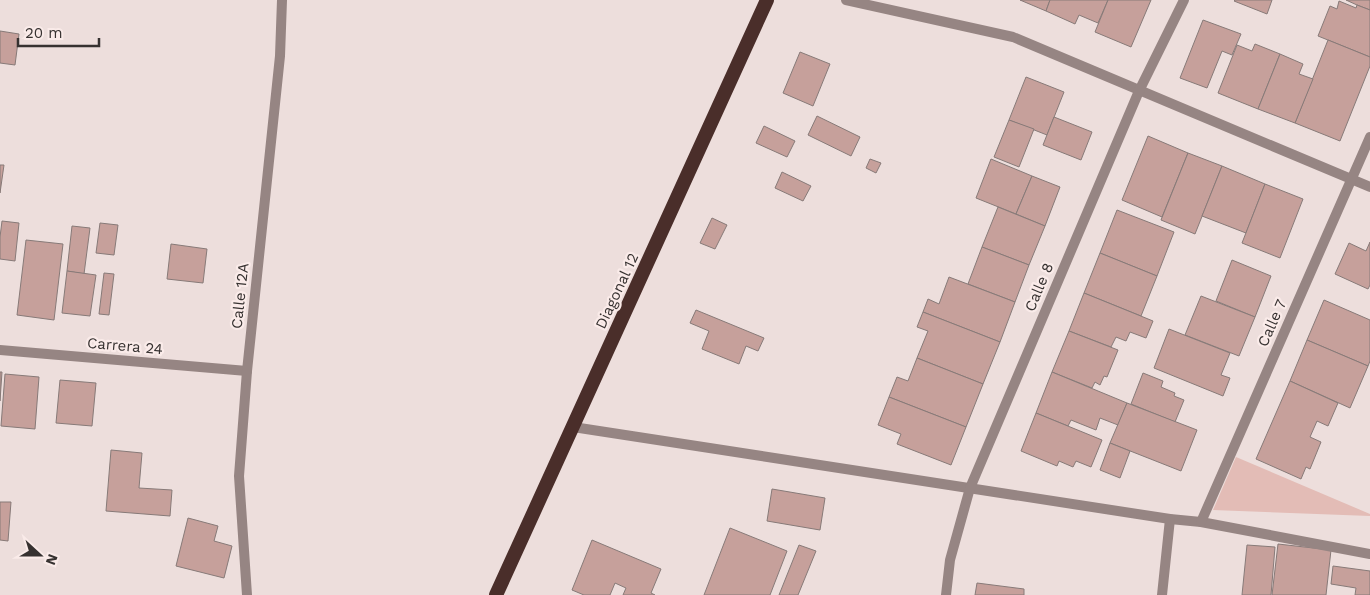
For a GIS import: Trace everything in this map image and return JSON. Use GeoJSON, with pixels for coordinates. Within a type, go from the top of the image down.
{"type":"FeatureCollection","features":[{"type":"Feature","properties":{"kind":"highway","name":"Diagonal 12"},"geometry":{"type":"LineString","coordinates":[[496,595],[767,0]]}},
{"type":"Feature","properties":{"kind":"street","name":"Calle 12A"},"geometry":{"type":"LineString","coordinates":[[247,595],[239,476],[247,372],[280,56],[282,0]]}},
{"type":"Feature","properties":{"kind":"street"},"geometry":{"type":"LineString","coordinates":[[846,0],[1013,37],[1370,187]]}},
{"type":"Feature","properties":{"kind":"street","name":"Calle 8"},"geometry":{"type":"LineString","coordinates":[[946,595],[950,560],[970,488],[1140,91],[1184,0]]}},
{"type":"Feature","properties":{"kind":"street","name":"Calle 7"},"geometry":{"type":"LineString","coordinates":[[1201,522],[1370,137]]}},
{"type":"Feature","properties":{"kind":"street","name":"Carrera 24"},"geometry":{"type":"LineString","coordinates":[[0,350],[247,372]]}},
{"type":"Feature","properties":{"kind":"street"},"geometry":{"type":"LineString","coordinates":[[573,427],[1170,519],[1201,522],[1370,554]]}},
{"type":"Feature","properties":{"kind":"street"},"geometry":{"type":"LineString","coordinates":[[1162,595],[1170,519]]}},
{"type":"Feature","properties":{"kind":"shaded area"},"geometry":{"type":"Polygon","coordinates":[[[1236,457],[1370,514],[1370,516],[1213,510],[1236,457]]]}},
{"type":"Feature","properties":{"kind":"building"},"geometry":{"type":"Polygon","coordinates":[[[1020,0],[1050,0],[1046,11],[1020,0]]]}},
{"type":"Feature","properties":{"kind":"building"},"geometry":{"type":"Polygon","coordinates":[[[1050,0],[1108,0],[1098,23],[1079,15],[1075,24],[1046,11],[1050,0]]]}},
{"type":"Feature","properties":{"kind":"building"},"geometry":{"type":"Polygon","coordinates":[[[1108,0],[1151,0],[1131,47],[1095,32],[1108,0]]]}},
{"type":"Feature","properties":{"kind":"building"},"geometry":{"type":"Polygon","coordinates":[[[1235,0],[1272,0],[1267,14],[1235,0]]]}},
{"type":"Feature","properties":{"kind":"building"},"geometry":{"type":"Polygon","coordinates":[[[1346,0],[1370,0],[1370,10],[1357,5],[1346,0]]]}},
{"type":"Feature","properties":{"kind":"building"},"geometry":{"type":"Polygon","coordinates":[[[1339,1],[1356,8],[1357,5],[1370,10],[1370,57],[1318,36],[1330,6],[1337,9],[1339,1]]]}},
{"type":"Feature","properties":{"kind":"building"},"geometry":{"type":"Polygon","coordinates":[[[1203,20],[1241,34],[1232,55],[1222,51],[1207,88],[1180,78],[1203,20]]]}},
{"type":"Feature","properties":{"kind":"building"},"geometry":{"type":"Polygon","coordinates":[[[0,31],[19,34],[15,65],[0,63],[0,31]]]}},
{"type":"Feature","properties":{"kind":"building"},"geometry":{"type":"Polygon","coordinates":[[[1328,40],[1370,57],[1370,66],[1340,141],[1295,123],[1328,40]]]}},
{"type":"Feature","properties":{"kind":"building"},"geometry":{"type":"Polygon","coordinates":[[[1255,44],[1280,54],[1258,109],[1218,93],[1237,45],[1252,51],[1255,44]]]}},
{"type":"Feature","properties":{"kind":"building"},"geometry":{"type":"Polygon","coordinates":[[[800,52],[830,64],[813,106],[783,93],[800,52]]]}},
{"type":"Feature","properties":{"kind":"building"},"geometry":{"type":"Polygon","coordinates":[[[1280,54],[1303,64],[1299,74],[1313,79],[1295,123],[1258,109],[1280,54]]]}},
{"type":"Feature","properties":{"kind":"building"},"geometry":{"type":"Polygon","coordinates":[[[1026,77],[1064,92],[1047,135],[1009,120],[1026,77]]]}},
{"type":"Feature","properties":{"kind":"building"},"geometry":{"type":"Polygon","coordinates":[[[817,116],[860,137],[851,156],[808,135],[817,116]]]}},
{"type":"Feature","properties":{"kind":"building"},"geometry":{"type":"Polygon","coordinates":[[[1054,117],[1092,132],[1081,160],[1043,145],[1054,117]]]}},
{"type":"Feature","properties":{"kind":"building"},"geometry":{"type":"Polygon","coordinates":[[[1009,120],[1034,129],[1019,167],[994,157],[1009,120]]]}},
{"type":"Feature","properties":{"kind":"building"},"geometry":{"type":"Polygon","coordinates":[[[764,126],[795,141],[787,157],[756,143],[764,126]]]}},
{"type":"Feature","properties":{"kind":"building"},"geometry":{"type":"Polygon","coordinates":[[[1148,136],[1188,153],[1162,217],[1122,200],[1148,136]]]}},
{"type":"Feature","properties":{"kind":"building"},"geometry":{"type":"Polygon","coordinates":[[[1188,153],[1222,166],[1195,234],[1161,220],[1188,153]]]}},
{"type":"Feature","properties":{"kind":"building"},"geometry":{"type":"Polygon","coordinates":[[[870,159],[881,163],[876,173],[866,168],[870,159]]]}},
{"type":"Feature","properties":{"kind":"building"},"geometry":{"type":"Polygon","coordinates":[[[991,159],[1032,176],[1016,214],[976,198],[991,159]]]}},
{"type":"Feature","properties":{"kind":"building"},"geometry":{"type":"Polygon","coordinates":[[[0,165],[4,165],[0,193],[0,165]]]}},
{"type":"Feature","properties":{"kind":"building"},"geometry":{"type":"Polygon","coordinates":[[[1222,166],[1265,184],[1246,233],[1202,216],[1222,166]]]}},
{"type":"Feature","properties":{"kind":"building"},"geometry":{"type":"Polygon","coordinates":[[[782,172],[811,186],[803,201],[775,188],[782,172]]]}},
{"type":"Feature","properties":{"kind":"building"},"geometry":{"type":"Polygon","coordinates":[[[1032,176],[1060,187],[1045,226],[1016,214],[1032,176]]]}},
{"type":"Feature","properties":{"kind":"building"},"geometry":{"type":"Polygon","coordinates":[[[1265,184],[1303,199],[1280,258],[1242,243],[1265,184]]]}},
{"type":"Feature","properties":{"kind":"building"},"geometry":{"type":"Polygon","coordinates":[[[998,207],[1045,226],[1029,265],[982,247],[998,207]]]}},
{"type":"Feature","properties":{"kind":"building"},"geometry":{"type":"Polygon","coordinates":[[[1117,210],[1174,232],[1157,276],[1100,253],[1117,210]]]}},
{"type":"Feature","properties":{"kind":"building"},"geometry":{"type":"Polygon","coordinates":[[[712,218],[727,225],[715,249],[700,243],[712,218]]]}},
{"type":"Feature","properties":{"kind":"building"},"geometry":{"type":"Polygon","coordinates":[[[2,221],[19,223],[15,261],[0,259],[2,221]]]}},
{"type":"Feature","properties":{"kind":"building"},"geometry":{"type":"Polygon","coordinates":[[[100,223],[118,225],[114,255],[96,253],[100,223]]]}},
{"type":"Feature","properties":{"kind":"building"},"geometry":{"type":"Polygon","coordinates":[[[72,226],[90,228],[84,274],[67,271],[72,226]]]}},
{"type":"Feature","properties":{"kind":"building"},"geometry":{"type":"Polygon","coordinates":[[[26,240],[63,244],[54,320],[17,315],[26,240]]]}},
{"type":"Feature","properties":{"kind":"building"},"geometry":{"type":"Polygon","coordinates":[[[1370,242],[1370,285],[1368,289],[1335,274],[1349,243],[1366,251],[1370,242]]]}},
{"type":"Feature","properties":{"kind":"building"},"geometry":{"type":"Polygon","coordinates":[[[171,244],[207,249],[203,283],[167,279],[171,244]]]}},
{"type":"Feature","properties":{"kind":"building"},"geometry":{"type":"Polygon","coordinates":[[[982,247],[1029,265],[1015,302],[968,284],[982,247]]]}},
{"type":"Feature","properties":{"kind":"building"},"geometry":{"type":"Polygon","coordinates":[[[1100,253],[1157,276],[1141,316],[1084,293],[1100,253]]]}},
{"type":"Feature","properties":{"kind":"building"},"geometry":{"type":"Polygon","coordinates":[[[1232,260],[1271,276],[1255,317],[1216,301],[1232,260]]]}},
{"type":"Feature","properties":{"kind":"building"},"geometry":{"type":"Polygon","coordinates":[[[67,271],[96,275],[90,316],[62,313],[67,271]]]}},
{"type":"Feature","properties":{"kind":"building"},"geometry":{"type":"Polygon","coordinates":[[[104,273],[114,274],[109,315],[99,314],[104,273]]]}},
{"type":"Feature","properties":{"kind":"building"},"geometry":{"type":"Polygon","coordinates":[[[949,277],[1015,302],[1000,342],[923,312],[928,299],[939,304],[949,277]]]}},
{"type":"Feature","properties":{"kind":"building"},"geometry":{"type":"Polygon","coordinates":[[[1084,293],[1153,321],[1146,338],[1130,332],[1126,341],[1116,337],[1111,347],[1069,331],[1084,293]]]}},
{"type":"Feature","properties":{"kind":"building"},"geometry":{"type":"Polygon","coordinates":[[[1201,296],[1255,317],[1239,356],[1185,335],[1201,296]]]}},
{"type":"Feature","properties":{"kind":"building"},"geometry":{"type":"Polygon","coordinates":[[[1324,300],[1370,320],[1370,361],[1368,366],[1307,340],[1324,300]]]}},
{"type":"Feature","properties":{"kind":"building"},"geometry":{"type":"Polygon","coordinates":[[[696,310],[764,338],[758,351],[746,346],[739,364],[702,349],[709,331],[690,323],[696,310]]]}},
{"type":"Feature","properties":{"kind":"building"},"geometry":{"type":"Polygon","coordinates":[[[923,312],[1000,342],[983,384],[917,358],[928,331],[917,327],[923,312]]]}},
{"type":"Feature","properties":{"kind":"building"},"geometry":{"type":"Polygon","coordinates":[[[1169,329],[1230,353],[1221,375],[1230,378],[1223,396],[1154,368],[1169,329]]]}},
{"type":"Feature","properties":{"kind":"building"},"geometry":{"type":"Polygon","coordinates":[[[1069,331],[1118,350],[1107,377],[1104,376],[1100,385],[1095,382],[1092,388],[1052,372],[1069,331]]]}},
{"type":"Feature","properties":{"kind":"building"},"geometry":{"type":"Polygon","coordinates":[[[1307,340],[1368,366],[1350,408],[1290,381],[1307,340]]]}},
{"type":"Feature","properties":{"kind":"building"},"geometry":{"type":"Polygon","coordinates":[[[917,358],[983,384],[966,427],[889,397],[897,377],[908,381],[917,358]]]}},
{"type":"Feature","properties":{"kind":"building"},"geometry":{"type":"Polygon","coordinates":[[[0,372],[2,372],[0,401],[0,372]]]}},
{"type":"Feature","properties":{"kind":"building"},"geometry":{"type":"Polygon","coordinates":[[[1052,372],[1127,403],[1118,425],[1100,418],[1096,430],[1071,420],[1068,426],[1036,413],[1052,372]]]}},
{"type":"Feature","properties":{"kind":"building"},"geometry":{"type":"Polygon","coordinates":[[[1143,373],[1163,381],[1161,387],[1175,393],[1174,396],[1184,400],[1175,422],[1131,404],[1143,373]]]}},
{"type":"Feature","properties":{"kind":"building"},"geometry":{"type":"Polygon","coordinates":[[[5,374],[39,377],[35,429],[1,426],[5,374]]]}},
{"type":"Feature","properties":{"kind":"building"},"geometry":{"type":"Polygon","coordinates":[[[60,380],[96,383],[92,426],[56,423],[60,380]]]}},
{"type":"Feature","properties":{"kind":"building"},"geometry":{"type":"Polygon","coordinates":[[[1290,381],[1338,403],[1328,426],[1317,421],[1310,437],[1321,442],[1310,469],[1306,467],[1301,479],[1256,459],[1290,381]]]}},
{"type":"Feature","properties":{"kind":"building"},"geometry":{"type":"Polygon","coordinates":[[[889,397],[966,427],[951,465],[897,444],[901,434],[878,425],[889,397]]]}},
{"type":"Feature","properties":{"kind":"building"},"geometry":{"type":"Polygon","coordinates":[[[1127,403],[1197,430],[1181,471],[1110,443],[1127,403]]]}},
{"type":"Feature","properties":{"kind":"building"},"geometry":{"type":"Polygon","coordinates":[[[1036,413],[1102,440],[1091,467],[1076,461],[1073,467],[1059,461],[1057,466],[1021,451],[1036,413]]]}},
{"type":"Feature","properties":{"kind":"building"},"geometry":{"type":"Polygon","coordinates":[[[1110,443],[1130,451],[1120,478],[1100,470],[1110,443]]]}},
{"type":"Feature","properties":{"kind":"building"},"geometry":{"type":"Polygon","coordinates":[[[111,450],[142,453],[139,488],[172,490],[170,516],[106,511],[111,450]]]}},
{"type":"Feature","properties":{"kind":"building"},"geometry":{"type":"Polygon","coordinates":[[[772,489],[825,498],[820,530],[767,521],[772,489]]]}},
{"type":"Feature","properties":{"kind":"building"},"geometry":{"type":"Polygon","coordinates":[[[0,502],[11,502],[8,541],[0,540],[0,502]]]}},
{"type":"Feature","properties":{"kind":"building"},"geometry":{"type":"Polygon","coordinates":[[[188,518],[218,526],[214,541],[232,546],[224,578],[176,566],[188,518]]]}},
{"type":"Feature","properties":{"kind":"building"},"geometry":{"type":"Polygon","coordinates":[[[730,528],[787,551],[770,595],[704,595],[730,528]]]}},
{"type":"Feature","properties":{"kind":"building"},"geometry":{"type":"Polygon","coordinates":[[[592,540],[661,569],[651,593],[655,595],[623,595],[626,588],[615,583],[610,595],[584,595],[572,590],[592,540]]]}},
{"type":"Feature","properties":{"kind":"building"},"geometry":{"type":"Polygon","coordinates":[[[1278,544],[1331,550],[1326,595],[1272,595],[1278,544]]]}},
{"type":"Feature","properties":{"kind":"building"},"geometry":{"type":"Polygon","coordinates":[[[799,545],[816,551],[798,595],[779,595],[799,545]]]}},
{"type":"Feature","properties":{"kind":"building"},"geometry":{"type":"Polygon","coordinates":[[[1247,545],[1275,547],[1271,595],[1242,595],[1247,545]]]}},
{"type":"Feature","properties":{"kind":"building"},"geometry":{"type":"Polygon","coordinates":[[[1333,566],[1370,571],[1370,595],[1355,595],[1356,588],[1331,584],[1333,566]]]}},
{"type":"Feature","properties":{"kind":"building"},"geometry":{"type":"Polygon","coordinates":[[[977,583],[1024,589],[1024,595],[975,595],[977,583]]]}}]}
